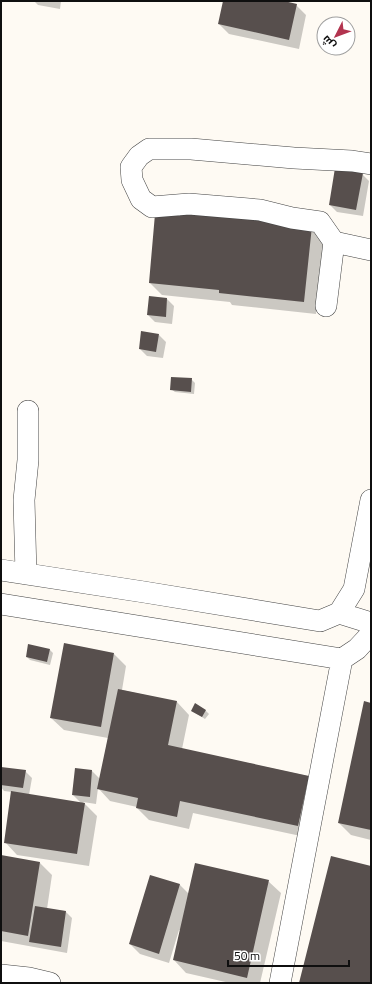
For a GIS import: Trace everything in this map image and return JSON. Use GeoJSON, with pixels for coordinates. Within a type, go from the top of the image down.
{"type":"FeatureCollection","features":[{"type":"Feature","properties":{"kind":"street"},"geometry":{"type":"LineString","coordinates":[[326,306],[334,242],[320,222],[292,218],[260,210],[190,204],[152,208],[141,198],[132,180],[131,167],[138,156],[149,149],[191,149],[294,158],[352,161],[371,164]]}},
{"type":"Feature","properties":{"kind":"street"},"geometry":{"type":"LineString","coordinates":[[334,242],[371,250]]}},
{"type":"Feature","properties":{"kind":"street"},"geometry":{"type":"LineString","coordinates":[[26,574],[24,500],[28,460],[28,411]]}},
{"type":"Feature","properties":{"kind":"street"},"geometry":{"type":"LineString","coordinates":[[1,570],[320,621],[339,613],[354,589],[371,500]]}},
{"type":"Feature","properties":{"kind":"street"},"geometry":{"type":"LineString","coordinates":[[1,604],[342,659],[357,650],[371,634]]}},
{"type":"Feature","properties":{"kind":"street"},"geometry":{"type":"LineString","coordinates":[[212,638],[216,604]]}},
{"type":"Feature","properties":{"kind":"street"},"geometry":{"type":"LineString","coordinates":[[339,613],[371,623]]}},
{"type":"Feature","properties":{"kind":"street"},"geometry":{"type":"LineString","coordinates":[[280,983],[342,659]]}},
{"type":"Feature","properties":{"kind":"street"},"geometry":{"type":"LineString","coordinates":[[1,975],[29,978],[50,983]]}},
{"type":"Feature","properties":{"kind":"building"},"geometry":{"type":"Polygon","coordinates":[[[223,1],[284,1],[297,4],[289,40],[218,24],[223,1]]]}},
{"type":"Feature","properties":{"kind":"building"},"geometry":{"type":"Polygon","coordinates":[[[335,168],[363,173],[356,210],[329,205],[335,168]]]}},
{"type":"Feature","properties":{"kind":"building"},"geometry":{"type":"Polygon","coordinates":[[[180,212],[312,226],[304,302],[219,293],[219,290],[149,283],[155,214],[180,216],[180,212]]]}},
{"type":"Feature","properties":{"kind":"building"},"geometry":{"type":"Polygon","coordinates":[[[149,296],[167,298],[166,317],[147,315],[149,296]]]}},
{"type":"Feature","properties":{"kind":"building"},"geometry":{"type":"Polygon","coordinates":[[[141,331],[159,334],[156,352],[139,349],[141,331]]]}},
{"type":"Feature","properties":{"kind":"building"},"geometry":{"type":"Polygon","coordinates":[[[171,377],[192,378],[191,392],[170,390],[171,377]]]}},
{"type":"Feature","properties":{"kind":"building"},"geometry":{"type":"Polygon","coordinates":[[[64,643],[114,653],[101,727],[50,718],[64,643]]]}},
{"type":"Feature","properties":{"kind":"building"},"geometry":{"type":"Polygon","coordinates":[[[28,644],[50,649],[47,662],[26,657],[28,644]]]}},
{"type":"Feature","properties":{"kind":"building"},"geometry":{"type":"Polygon","coordinates":[[[118,689],[177,701],[168,745],[309,776],[298,826],[180,801],[177,817],[136,808],[138,798],[97,789],[118,689]]]}},
{"type":"Feature","properties":{"kind":"building"},"geometry":{"type":"Polygon","coordinates":[[[364,701],[371,703],[371,830],[338,823],[364,701]]]}},
{"type":"Feature","properties":{"kind":"building"},"geometry":{"type":"Polygon","coordinates":[[[195,703],[206,710],[202,717],[191,711],[195,703]]]}},
{"type":"Feature","properties":{"kind":"building"},"geometry":{"type":"Polygon","coordinates":[[[1,767],[26,770],[23,788],[1,785],[1,767]]]}},
{"type":"Feature","properties":{"kind":"building"},"geometry":{"type":"Polygon","coordinates":[[[75,768],[92,770],[90,797],[72,795],[75,768]]]}},
{"type":"Feature","properties":{"kind":"building"},"geometry":{"type":"Polygon","coordinates":[[[11,791],[85,803],[77,854],[4,843],[11,791]]]}},
{"type":"Feature","properties":{"kind":"building"},"geometry":{"type":"Polygon","coordinates":[[[1,855],[40,862],[28,936],[1,931],[1,855]]]}},
{"type":"Feature","properties":{"kind":"building"},"geometry":{"type":"Polygon","coordinates":[[[331,856],[371,866],[371,983],[299,983],[331,856]]]}},
{"type":"Feature","properties":{"kind":"building"},"geometry":{"type":"Polygon","coordinates":[[[195,863],[269,880],[247,978],[173,960],[195,863]]]}},
{"type":"Feature","properties":{"kind":"building"},"geometry":{"type":"Polygon","coordinates":[[[150,875],[180,884],[159,954],[129,944],[150,875]]]}},
{"type":"Feature","properties":{"kind":"building"},"geometry":{"type":"Polygon","coordinates":[[[35,906],[66,911],[61,947],[29,942],[35,906]]]}}]}
